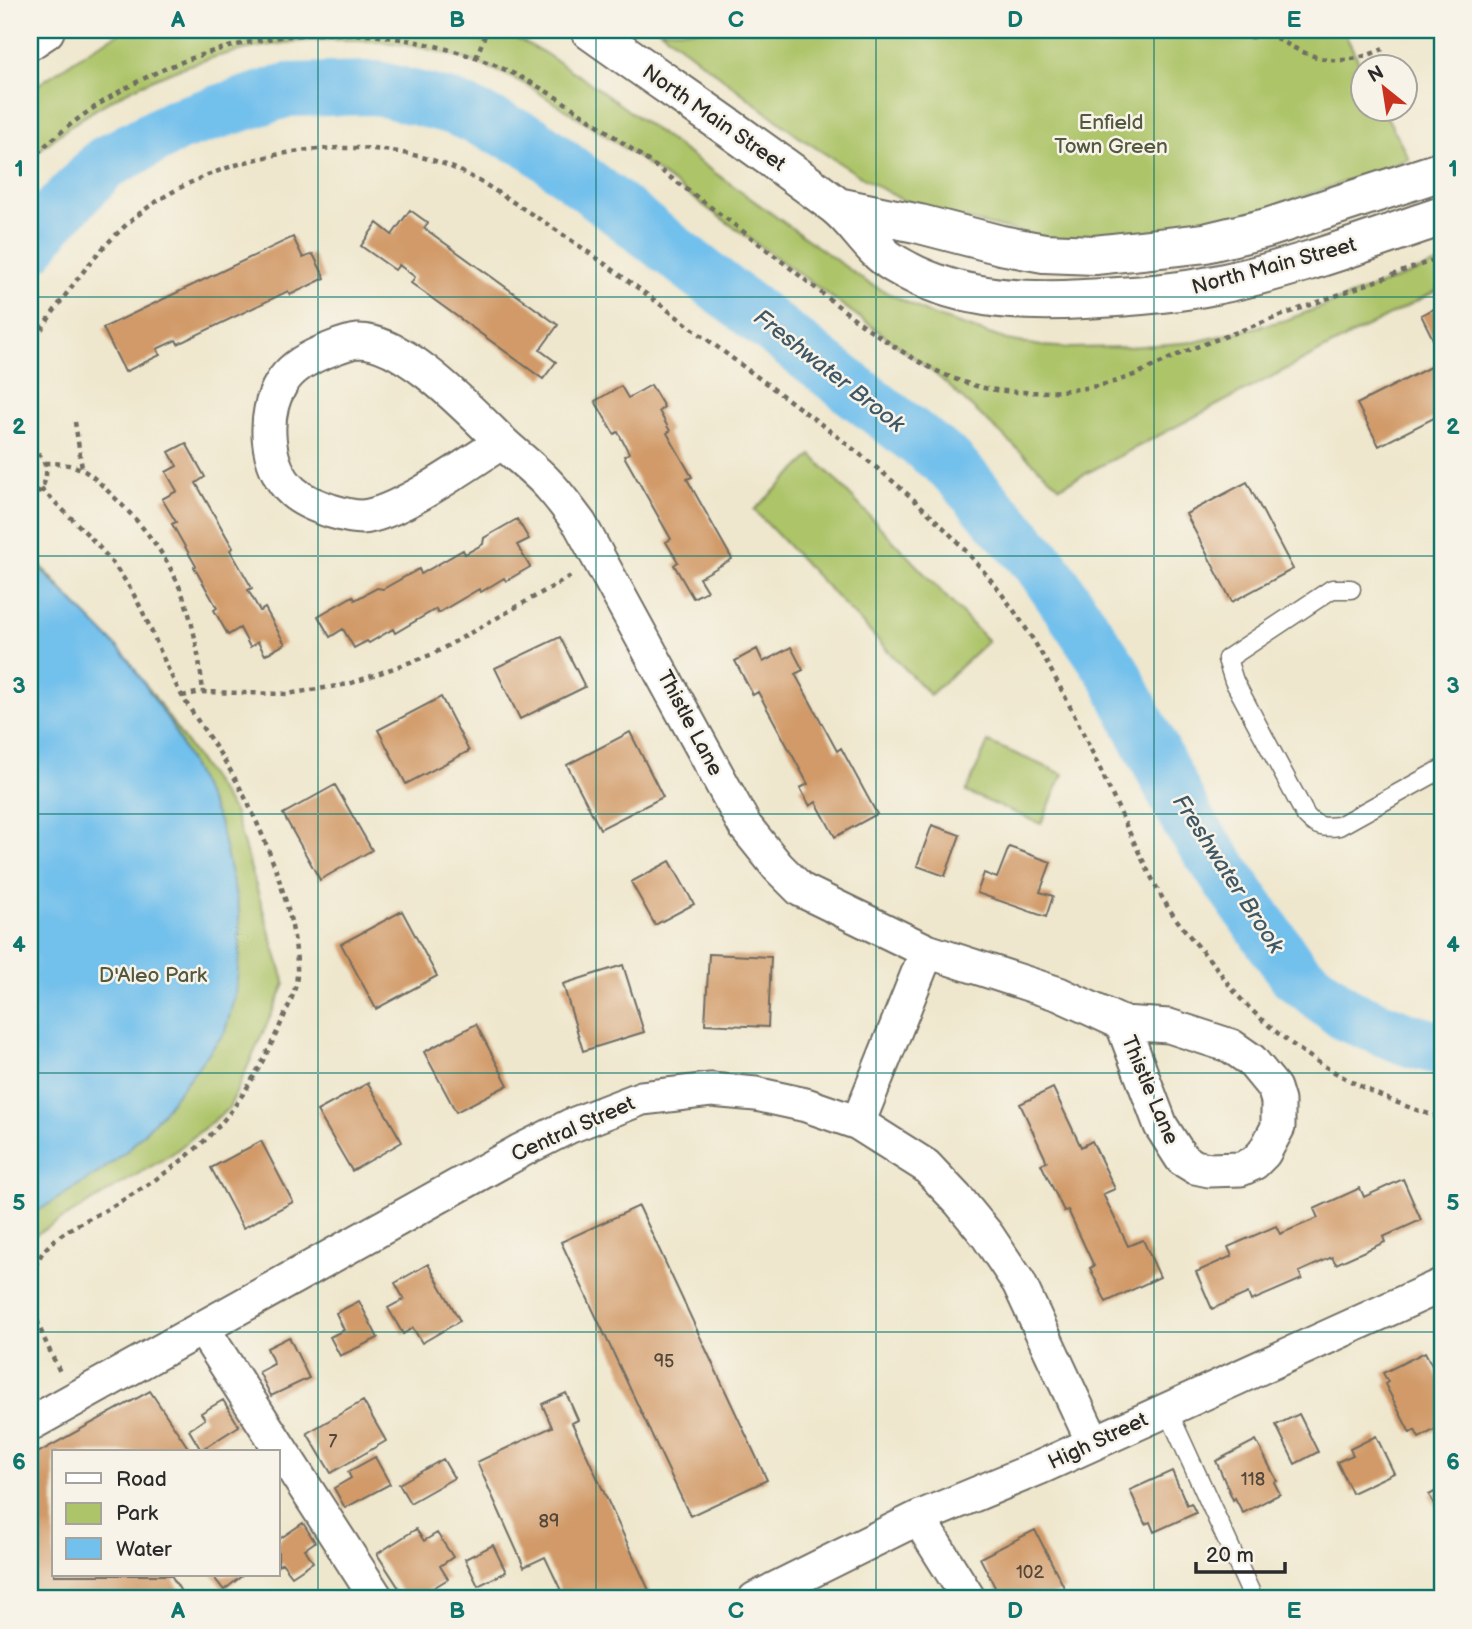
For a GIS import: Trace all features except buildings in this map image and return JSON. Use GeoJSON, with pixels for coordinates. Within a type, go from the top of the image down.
{"type":"FeatureCollection","features":[{"type":"Feature","properties":{"kind":"street"},"geometry":{"type":"LineString","coordinates":[[30,40],[45,30]]}},
{"type":"Feature","properties":{"kind":"street","name":"North Main Street"},"geometry":{"type":"LineString","coordinates":[[590,30],[838,207],[880,254],[926,279],[959,291],[996,299],[1038,302],[1127,297],[1215,285],[1303,262],[1442,216]]}},
{"type":"Feature","properties":{"kind":"street","name":"North Main Street"},"geometry":{"type":"LineString","coordinates":[[838,207],[1001,245],[1044,253],[1096,255],[1146,251],[1217,240],[1267,228],[1442,171]]}},
{"type":"Feature","properties":{"kind":"street","name":"Thistle Lane"},"geometry":{"type":"LineString","coordinates":[[502,442],[425,490],[379,513],[361,517],[323,509],[293,492],[274,463],[269,423],[272,403],[281,383],[294,368],[309,358],[359,341],[395,351],[461,399],[549,485],[580,524],[745,826],[778,867],[801,890],[927,951],[1059,994],[1122,1023],[1169,1026],[1231,1046],[1251,1060],[1274,1087],[1278,1101],[1278,1127],[1264,1153],[1254,1163],[1241,1169],[1209,1170],[1195,1167],[1182,1159],[1161,1126],[1122,1023]]}},
{"type":"Feature","properties":{"kind":"street"},"geometry":{"type":"LineString","coordinates":[[858,1123],[927,951]]}},
{"type":"Feature","properties":{"kind":"street","name":"Central Street"},"geometry":{"type":"LineString","coordinates":[[30,1424],[522,1150],[570,1126],[642,1098],[710,1090],[756,1094],[806,1105],[858,1123],[926,1166],[987,1235],[1019,1283],[1093,1442]]}},
{"type":"Feature","properties":{"kind":"street","name":"High Street"},"geometry":{"type":"LineString","coordinates":[[755,1599],[918,1518],[1442,1285]]}},
{"type":"Feature","properties":{"kind":"street"},"geometry":{"type":"LineString","coordinates":[[203,1329],[377,1599]]}},
{"type":"Feature","properties":{"kind":"street"},"geometry":{"type":"LineString","coordinates":[[918,1518],[969,1599]]}},
{"type":"Feature","properties":{"kind":"lane"},"geometry":{"type":"LineString","coordinates":[[1351,589],[1332,589],[1227,659],[1234,681],[1306,816],[1313,824],[1325,828],[1339,826],[1440,771]]}},
{"type":"Feature","properties":{"kind":"lane"},"geometry":{"type":"LineString","coordinates":[[1167,1409],[1250,1591]]}},
{"type":"Feature","properties":{"kind":"path"},"geometry":{"type":"LineString","coordinates":[[476,58],[487,30]]}},
{"type":"Feature","properties":{"kind":"path"},"geometry":{"type":"LineString","coordinates":[[1232,30],[1245,37],[1254,38],[1269,31],[1303,53],[1320,59],[1362,58],[1382,49]]}},
{"type":"Feature","properties":{"kind":"path"},"geometry":{"type":"LineString","coordinates":[[30,160],[96,105],[139,80],[207,50],[240,41],[304,34],[386,34],[437,45],[476,58],[535,85],[578,111],[912,357],[957,380],[985,388],[1014,391],[1067,390],[1116,381],[1185,352],[1442,257]]}},
{"type":"Feature","properties":{"kind":"path"},"geometry":{"type":"LineString","coordinates":[[30,346],[76,280],[130,222],[201,177],[240,162],[276,154],[362,149],[412,155],[441,163],[482,182],[560,232],[658,303],[849,447],[927,510],[970,554],[1020,620],[1076,720],[1157,889],[1184,931],[1234,992],[1287,1039],[1329,1068],[1408,1109],[1442,1118]]}},
{"type":"Feature","properties":{"kind":"path"},"geometry":{"type":"LineString","coordinates":[[75,422],[82,468]]}},
{"type":"Feature","properties":{"kind":"path"},"geometry":{"type":"LineString","coordinates":[[30,447],[45,463],[47,473],[41,489],[30,498]]}},
{"type":"Feature","properties":{"kind":"path"},"geometry":{"type":"LineString","coordinates":[[45,463],[82,468],[130,512],[149,534],[178,580],[197,638],[203,692]]}},
{"type":"Feature","properties":{"kind":"path"},"geometry":{"type":"LineString","coordinates":[[41,489],[122,575],[135,598],[182,696],[237,785],[277,876],[293,927],[297,955],[295,992],[257,1073],[215,1130],[171,1169],[63,1233],[42,1253],[33,1274],[32,1299],[42,1331],[63,1378]]}},
{"type":"Feature","properties":{"kind":"path"},"geometry":{"type":"LineString","coordinates":[[182,696],[203,692],[287,694],[348,684],[433,654],[575,574]]}},
{"type":"Feature","properties":{"kind":"green space"},"geometry":{"type":"Polygon","coordinates":[[[125,30],[500,30],[543,52],[590,83],[868,283],[932,315],[1007,340],[1071,348],[1195,342],[1286,320],[1442,262],[1442,288],[1060,487],[930,370],[651,167],[525,84],[463,59],[398,44],[332,40],[266,46],[202,61],[140,85],[82,118],[30,159],[30,90],[125,30]]]}},
{"type":"Feature","properties":{"kind":"green space","name":"Enfield Town Green"},"geometry":{"type":"Polygon","coordinates":[[[660,30],[1343,30],[1354,52],[1350,52],[1350,122],[1390,122],[1409,159],[1214,228],[1053,240],[935,212],[902,200],[799,137],[660,30]]]}},
{"type":"Feature","properties":{"kind":"green space"},"geometry":{"type":"Polygon","coordinates":[[[812,455],[988,641],[930,695],[754,510],[812,455]]]}},
{"type":"Feature","properties":{"kind":"green space","name":"D'Aleo Park"},"geometry":{"type":"Polygon","coordinates":[[[30,553],[150,690],[234,812],[285,984],[229,1108],[172,1154],[30,1238],[30,553]]]}},
{"type":"Feature","properties":{"kind":"green space"},"geometry":{"type":"Polygon","coordinates":[[[988,742],[1063,774],[1041,824],[966,792],[988,742]]]}},
{"type":"Feature","properties":{"kind":"water","name":"D'Aleo Park"},"geometry":{"type":"Polygon","coordinates":[[[30,558],[126,656],[172,726],[219,821],[239,910],[240,951],[235,995],[225,1032],[162,1113],[129,1149],[101,1171],[30,1216],[30,558]]]}},
{"type":"Feature","properties":{"kind":"waterway","name":"Freshwater Brook"},"geometry":{"type":"LineString","coordinates":[[30,247],[48,222],[105,163],[177,125],[288,90],[377,88],[454,108],[531,142],[950,464],[1040,564],[1114,673],[1188,821],[1294,973],[1347,1015],[1410,1040],[1442,1049]]}}]}
